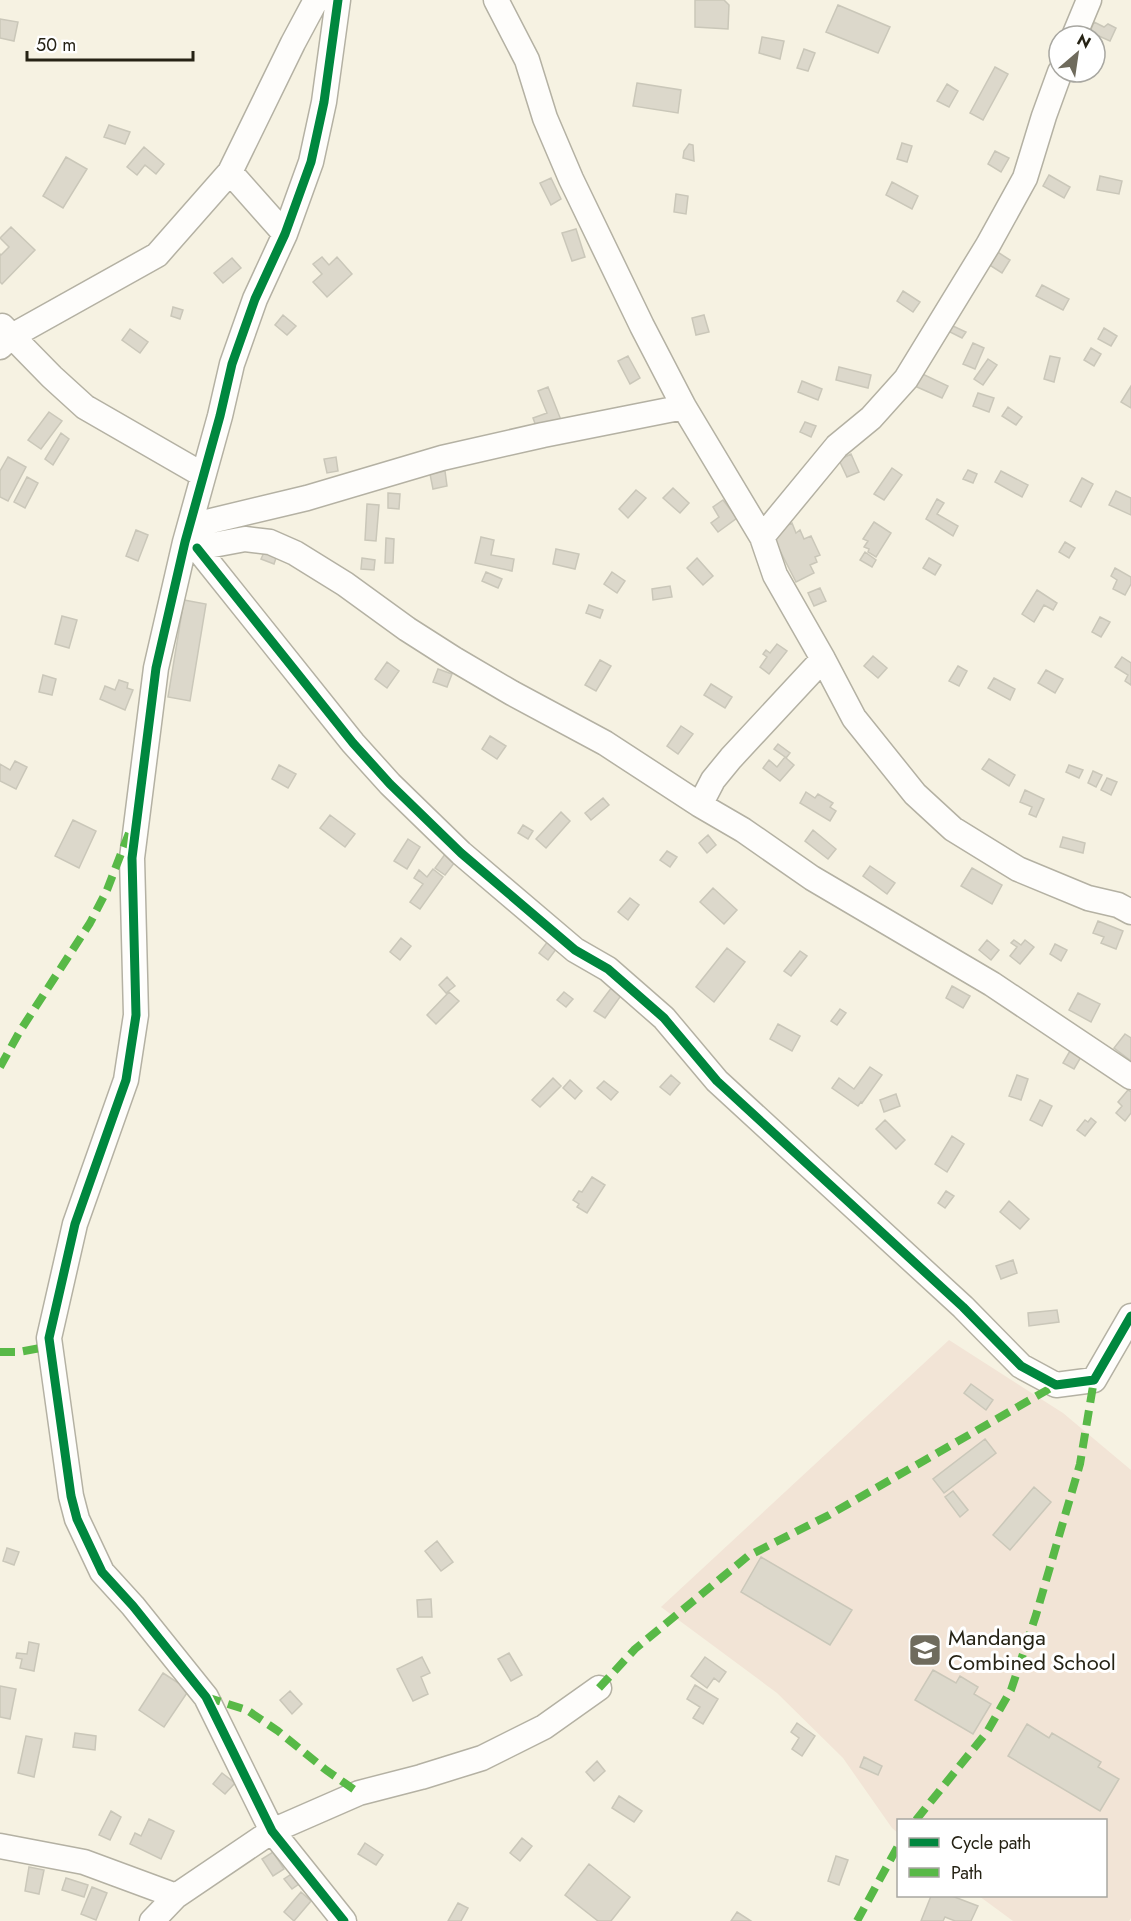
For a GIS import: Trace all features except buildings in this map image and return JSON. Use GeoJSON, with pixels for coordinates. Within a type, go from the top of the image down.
{"type":"FeatureCollection","features":[{"type":"Feature","properties":{"kind":"street"},"geometry":{"type":"LineString","coordinates":[[203,475],[86,407],[4,336],[157,255],[230,172],[316,0]]}},
{"type":"Feature","properties":{"kind":"street"},"geometry":{"type":"LineString","coordinates":[[338,0],[324,102],[311,162],[285,234],[255,299],[232,364],[203,475],[191,539],[156,668],[134,848],[132,891],[136,1015],[126,1080],[75,1224],[50,1338],[64,1452],[77,1519],[102,1572],[133,1606],[206,1697],[272,1831],[344,1921]]}},
{"type":"Feature","properties":{"kind":"street"},"geometry":{"type":"LineString","coordinates":[[496,0],[528,60],[545,118],[571,179],[684,407],[762,537],[775,575],[854,718],[915,794],[953,829],[1018,869],[1089,898],[1118,905],[1131,912]]}},
{"type":"Feature","properties":{"kind":"street"},"geometry":{"type":"LineString","coordinates":[[1079,24],[1089,0]]}},
{"type":"Feature","properties":{"kind":"street"},"geometry":{"type":"LineString","coordinates":[[762,537],[837,446],[871,418],[906,379],[988,245],[1025,178],[1056,84]]}},
{"type":"Feature","properties":{"kind":"street"},"geometry":{"type":"LineString","coordinates":[[230,172],[285,234]]}},
{"type":"Feature","properties":{"kind":"street"},"geometry":{"type":"LineString","coordinates":[[191,539],[308,498],[453,456],[543,435],[684,407]]}},
{"type":"Feature","properties":{"kind":"street"},"geometry":{"type":"LineString","coordinates":[[191,539],[245,539],[270,542],[295,553],[345,584],[407,629],[454,659],[605,743],[743,830],[812,878],[992,984],[1131,1077]]}},
{"type":"Feature","properties":{"kind":"street"},"geometry":{"type":"LineString","coordinates":[[191,539],[353,743],[422,816],[461,853],[575,950],[608,969],[664,1018],[717,1081],[963,1307],[1022,1366],[1056,1385],[1094,1380],[1131,1316]]}},
{"type":"Feature","properties":{"kind":"street"},"geometry":{"type":"LineString","coordinates":[[700,804],[713,780],[725,765],[823,659]]}},
{"type":"Feature","properties":{"kind":"street"},"geometry":{"type":"LineString","coordinates":[[152,1921],[176,1896],[272,1831],[358,1792],[421,1778],[482,1758],[544,1727],[598,1688]]}},
{"type":"Feature","properties":{"kind":"street"},"geometry":{"type":"LineString","coordinates":[[0,1846],[84,1862],[176,1896]]}},
{"type":"Feature","properties":{"kind":"shaded area","name":"Mandanga Combined School"},"geometry":{"type":"Polygon","coordinates":[[[949,1340],[1063,1413],[1131,1470],[1131,1918],[1129,1921],[1013,1921],[980,1897],[1107,1897],[1107,1819],[897,1819],[897,1832],[843,1758],[777,1693],[661,1607],[949,1340]]]}},
{"type":"Feature","properties":{"kind":"marked path"},"geometry":{"type":"LineString","coordinates":[[0,1067],[20,1031],[90,923],[107,890],[129,833]]}},
{"type":"Feature","properties":{"kind":"marked path"},"geometry":{"type":"LineString","coordinates":[[0,1352],[19,1352],[51,1346]]}},
{"type":"Feature","properties":{"kind":"marked path"},"geometry":{"type":"LineString","coordinates":[[917,1819],[987,1732],[1011,1690],[1036,1615],[1080,1464],[1094,1380]]}},
{"type":"Feature","properties":{"kind":"marked path"},"geometry":{"type":"LineString","coordinates":[[599,1688],[635,1649],[748,1556],[829,1515],[1056,1385]]}},
{"type":"Feature","properties":{"kind":"marked path"},"geometry":{"type":"LineString","coordinates":[[206,1697],[247,1710],[359,1793]]}},
{"type":"Feature","properties":{"kind":"marked path"},"geometry":{"type":"LineString","coordinates":[[857,1921],[897,1848]]}},
{"type":"Feature","properties":{"kind":"cycle path"},"geometry":{"type":"LineString","coordinates":[[338,0],[324,102],[311,162],[285,234],[255,299],[232,364],[185,542],[156,668],[132,858],[136,1015],[126,1080],[75,1224],[49,1338],[71,1496],[77,1519],[102,1572],[133,1606],[206,1697],[272,1831],[344,1921]]}},
{"type":"Feature","properties":{"kind":"cycle path"},"geometry":{"type":"LineString","coordinates":[[197,548],[353,743],[390,784],[461,853],[575,950],[608,969],[664,1018],[717,1081],[963,1307],[1021,1366],[1056,1385],[1094,1380],[1131,1316]]}},
{"type":"Feature","properties":{"kind":"place","name":"Mandanga Combined School"},"geometry":{"type":"Point","coordinates":[925,1650]}}]}
